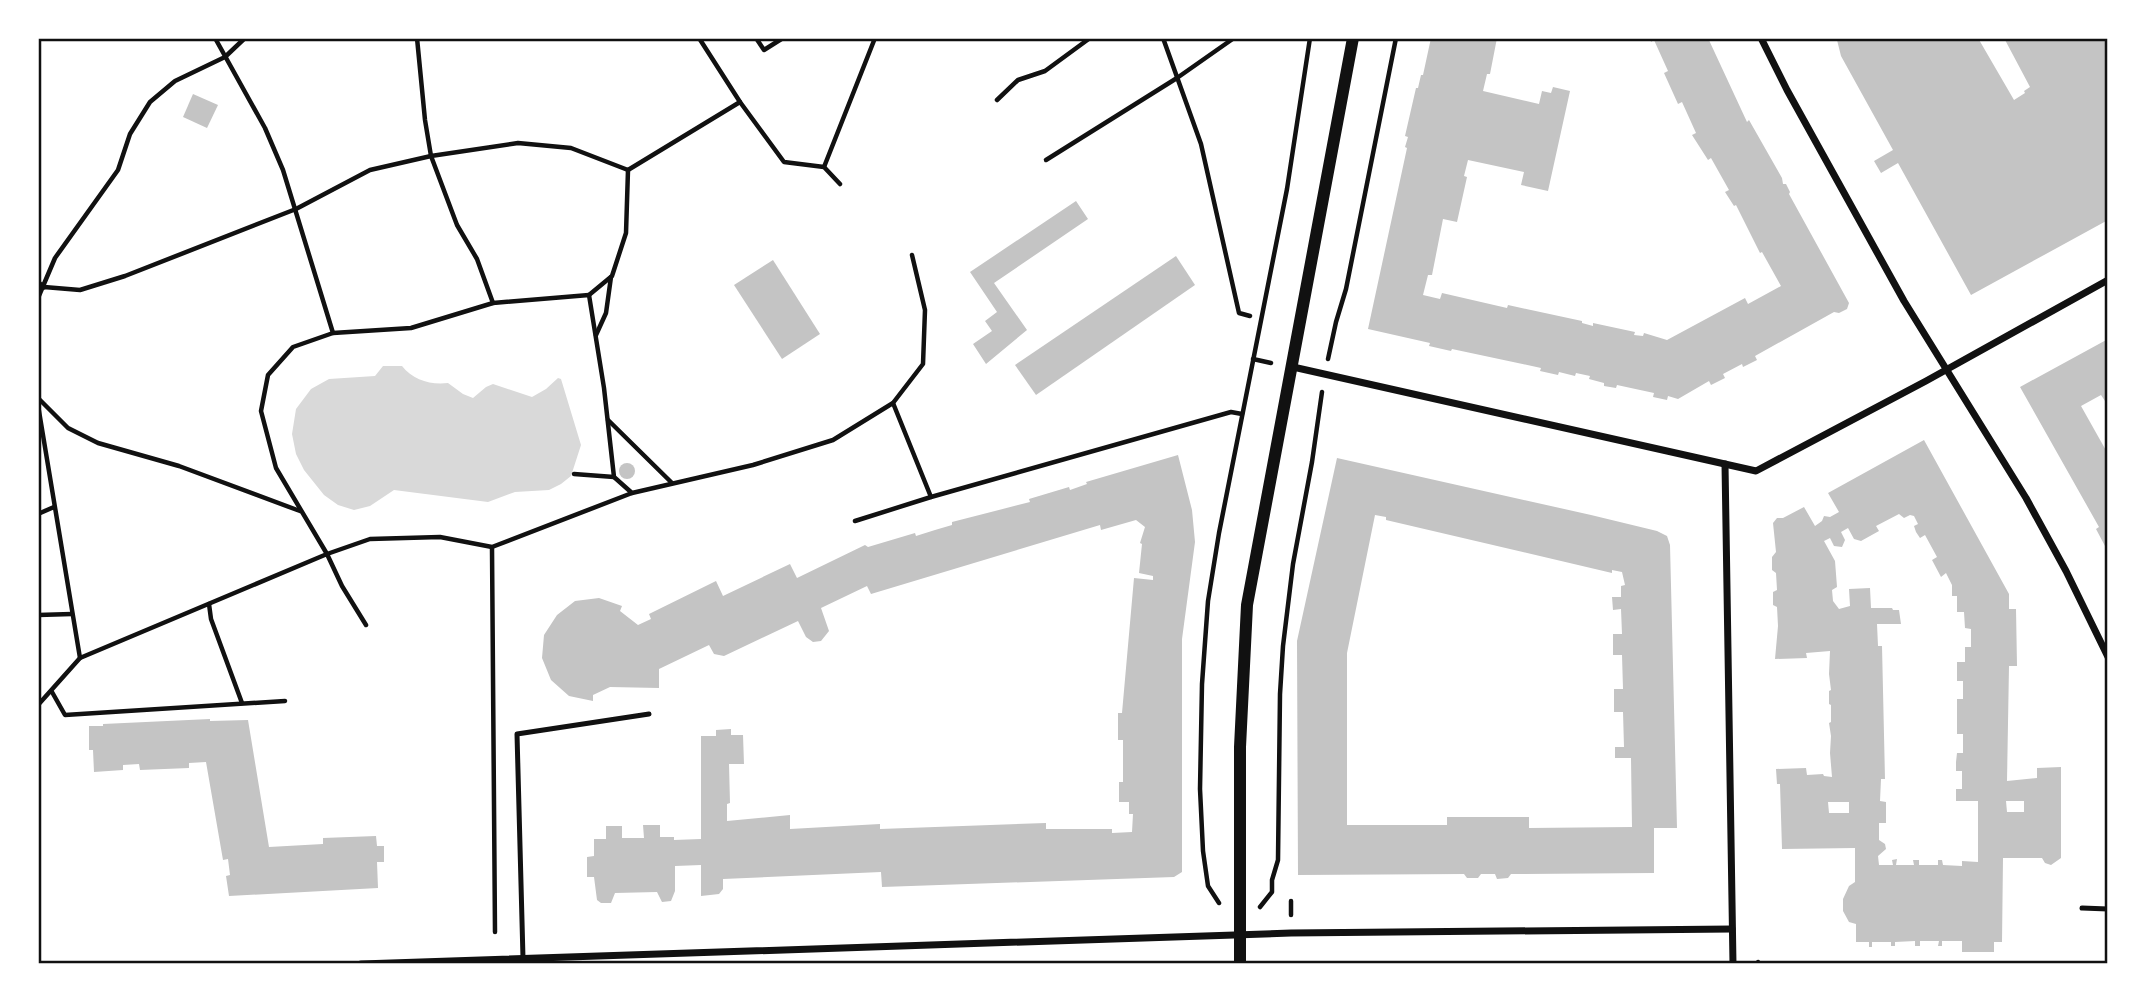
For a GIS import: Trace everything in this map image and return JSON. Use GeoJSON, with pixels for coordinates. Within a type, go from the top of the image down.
{"type":"FeatureCollection","features":[{"type":"Feature","properties":{"kind":"street"},"geometry":{"type":"LineString","coordinates":[[1240,964],[1240,747],[1247,605],[1353,38]]}},
{"type":"Feature","properties":{"kind":"street"},"geometry":{"type":"LineString","coordinates":[[1761,38],[1903,301],[2026,498],[2108,657]]}},
{"type":"Feature","properties":{"kind":"street"},"geometry":{"type":"LineString","coordinates":[[1293,367],[1756,471],[2108,280]]}},
{"type":"Feature","properties":{"kind":"street"},"geometry":{"type":"LineString","coordinates":[[1725,464],[1733,964]]}},
{"type":"Feature","properties":{"kind":"street"},"geometry":{"type":"LineString","coordinates":[[361,964],[1240,934],[1732,929]]}},
{"type":"Feature","properties":{"kind":"lane"},"geometry":{"type":"LineString","coordinates":[[519,960],[517,734],[649,714]]}},
{"type":"Feature","properties":{"kind":"lane"},"geometry":{"type":"LineString","coordinates":[[2082,908],[2108,909]]}},
{"type":"Feature","properties":{"kind":"path"},"geometry":{"type":"LineString","coordinates":[[215,38],[265,128],[296,209],[333,333]]}},
{"type":"Feature","properties":{"kind":"path"},"geometry":{"type":"LineString","coordinates":[[38,298],[55,258],[118,170],[130,134],[150,102],[175,81],[225,57],[245,38]]}},
{"type":"Feature","properties":{"kind":"path"},"geometry":{"type":"LineString","coordinates":[[417,38],[425,120],[432,156],[457,225],[477,259],[493,303]]}},
{"type":"Feature","properties":{"kind":"path"},"geometry":{"type":"LineString","coordinates":[[699,38],[740,102],[784,162],[824,167],[840,184]]}},
{"type":"Feature","properties":{"kind":"path"},"geometry":{"type":"LineString","coordinates":[[757,38],[764,51],[783,38]]}},
{"type":"Feature","properties":{"kind":"path"},"geometry":{"type":"LineString","coordinates":[[824,167],[875,38]]}},
{"type":"Feature","properties":{"kind":"path"},"geometry":{"type":"LineString","coordinates":[[997,100],[1018,80],[1045,71],[1090,38]]}},
{"type":"Feature","properties":{"kind":"path"},"geometry":{"type":"LineString","coordinates":[[1163,38],[1201,144],[1240,313],[1250,316]]}},
{"type":"Feature","properties":{"kind":"path"},"geometry":{"type":"LineString","coordinates":[[1046,160],[1177,78],[1234,38]]}},
{"type":"Feature","properties":{"kind":"path"},"geometry":{"type":"LineString","coordinates":[[1208,886],[1203,851],[1200,789],[1203,642],[1219,533],[1287,189],[1310,38]]}},
{"type":"Feature","properties":{"kind":"path"},"geometry":{"type":"LineString","coordinates":[[1330,350],[1346,289],[1396,38]]}},
{"type":"Feature","properties":{"kind":"path"},"geometry":{"type":"LineString","coordinates":[[628,170],[740,102]]}},
{"type":"Feature","properties":{"kind":"path"},"geometry":{"type":"LineString","coordinates":[[38,282],[44,287],[80,290],[114,280],[296,209],[370,170],[432,156],[518,143],[571,148],[628,170]]}},
{"type":"Feature","properties":{"kind":"path"},"geometry":{"type":"LineString","coordinates":[[595,336],[606,313],[612,276],[626,233],[628,170]]}},
{"type":"Feature","properties":{"kind":"path"},"geometry":{"type":"LineString","coordinates":[[38,705],[80,658],[327,554],[370,540],[398,538],[440,537],[492,547],[632,493],[753,465],[833,440],[893,403],[923,364],[925,310],[912,255]]}},
{"type":"Feature","properties":{"kind":"path"},"geometry":{"type":"LineString","coordinates":[[366,625],[276,468],[261,411],[268,375],[293,347],[333,333],[411,328],[493,303],[589,295],[612,276]]}},
{"type":"Feature","properties":{"kind":"path"},"geometry":{"type":"LineString","coordinates":[[38,291],[44,287]]}},
{"type":"Feature","properties":{"kind":"path"},"geometry":{"type":"LineString","coordinates":[[589,295],[614,477]]}},
{"type":"Feature","properties":{"kind":"path"},"geometry":{"type":"LineString","coordinates":[[1253,359],[1265,362]]}},
{"type":"Feature","properties":{"kind":"path"},"geometry":{"type":"LineString","coordinates":[[38,398],[68,428],[98,443],[179,466],[302,512]]}},
{"type":"Feature","properties":{"kind":"path"},"geometry":{"type":"LineString","coordinates":[[893,403],[931,497]]}},
{"type":"Feature","properties":{"kind":"path"},"geometry":{"type":"LineString","coordinates":[[38,405],[80,658]]}},
{"type":"Feature","properties":{"kind":"path"},"geometry":{"type":"LineString","coordinates":[[1272,892],[1272,880],[1278,860],[1283,646],[1293,564],[1312,461],[1318,411]]}},
{"type":"Feature","properties":{"kind":"path"},"geometry":{"type":"LineString","coordinates":[[855,521],[1231,412],[1242,414]]}},
{"type":"Feature","properties":{"kind":"path"},"geometry":{"type":"LineString","coordinates":[[607,419],[672,484]]}},
{"type":"Feature","properties":{"kind":"path"},"geometry":{"type":"LineString","coordinates":[[574,474],[614,477],[632,493]]}},
{"type":"Feature","properties":{"kind":"path"},"geometry":{"type":"LineString","coordinates":[[38,514],[54,507]]}},
{"type":"Feature","properties":{"kind":"path"},"geometry":{"type":"LineString","coordinates":[[492,547],[495,932]]}},
{"type":"Feature","properties":{"kind":"path"},"geometry":{"type":"LineString","coordinates":[[209,604],[211,619],[242,703]]}},
{"type":"Feature","properties":{"kind":"path"},"geometry":{"type":"LineString","coordinates":[[38,615],[72,614]]}},
{"type":"Feature","properties":{"kind":"path"},"geometry":{"type":"LineString","coordinates":[[52,692],[65,715],[285,701]]}},
{"type":"Feature","properties":{"kind":"path"},"geometry":{"type":"LineString","coordinates":[[1291,901],[1291,915]]}},
{"type":"Feature","properties":{"kind":"shaded area"},"geometry":{"type":"Polygon","coordinates":[[[383,366],[402,366],[417,378],[428,382],[448,383],[473,398],[493,384],[532,397],[558,378],[561,379],[581,445],[571,476],[549,490],[515,492],[488,502],[394,490],[370,506],[354,510],[338,505],[324,495],[304,470],[296,454],[292,434],[296,409],[311,389],[329,379],[375,376],[383,366]]]}},
{"type":"Feature","properties":{"kind":"building"},"geometry":{"type":"Polygon","coordinates":[[[1431,38],[1497,38],[1490,74],[1487,74],[1483,91],[1539,104],[1542,91],[1551,93],[1553,87],[1570,91],[1548,191],[1521,185],[1524,172],[1468,160],[1457,222],[1443,219],[1432,275],[1428,275],[1423,295],[1440,299],[1442,293],[1507,308],[1508,305],[1582,321],[1593,326],[1593,323],[1635,332],[1634,335],[1643,336],[1644,333],[1667,340],[1745,298],[1748,304],[1781,286],[1762,252],[1760,253],[1736,205],[1734,206],[1725,192],[1729,190],[1711,158],[1708,160],[1692,135],[1696,133],[1682,102],[1678,104],[1664,73],[1668,71],[1654,40],[1651,42],[1650,38],[1708,38],[1747,122],[1749,120],[1783,184],[1786,184],[1849,303],[1847,309],[1834,312],[1755,356],[1757,360],[1723,374],[1725,378],[1711,385],[1709,381],[1678,399],[1668,396],[1667,400],[1653,397],[1654,393],[1617,385],[1616,388],[1604,386],[1604,383],[1589,379],[1590,376],[1559,372],[1558,375],[1540,371],[1541,368],[1452,349],[1451,351],[1429,346],[1430,343],[1368,329],[1407,148],[1408,137],[1405,136],[1431,38]]]}},
{"type":"Feature","properties":{"kind":"building"},"geometry":{"type":"Polygon","coordinates":[[[1978,38],[2014,100],[2030,87],[2004,38],[2108,38],[2108,220],[1971,295],[1898,163],[1881,173],[1874,161],[1893,150],[1841,56],[1837,40],[1978,38]]]}},
{"type":"Feature","properties":{"kind":"building"},"geometry":{"type":"Polygon","coordinates":[[[193,94],[218,105],[207,128],[183,117],[193,94]]]}},
{"type":"Feature","properties":{"kind":"building"},"geometry":{"type":"Polygon","coordinates":[[[1076,201],[1088,219],[994,283],[1027,330],[986,364],[973,344],[992,331],[985,321],[997,312],[970,272],[1076,201]]]}},
{"type":"Feature","properties":{"kind":"building"},"geometry":{"type":"Polygon","coordinates":[[[1176,256],[1195,285],[1036,395],[1015,365],[1176,256]]]}},
{"type":"Feature","properties":{"kind":"building"},"geometry":{"type":"Polygon","coordinates":[[[773,260],[820,334],[782,359],[734,285],[773,260]]]}},
{"type":"Feature","properties":{"kind":"building"},"geometry":{"type":"Polygon","coordinates":[[[2108,339],[2108,400],[2105,401],[2101,395],[2081,406],[2108,454],[2108,545],[2105,546],[2096,529],[2099,527],[2020,387],[2108,339]]]}},
{"type":"Feature","properties":{"kind":"building"},"geometry":{"type":"Polygon","coordinates":[[[1924,440],[2009,594],[2009,609],[2016,609],[2017,666],[2009,666],[2007,781],[2037,778],[2037,768],[2061,767],[2061,858],[2051,865],[2045,863],[2042,858],[2003,858],[2002,942],[1994,942],[1994,952],[1962,952],[1962,941],[1942,941],[1942,946],[1938,946],[1939,941],[1920,941],[1920,946],[1915,946],[1915,941],[1895,942],[1895,946],[1891,946],[1891,942],[1872,942],[1872,947],[1869,947],[1869,942],[1856,942],[1856,924],[1849,922],[1843,911],[1843,899],[1849,886],[1855,882],[1855,848],[1782,849],[1780,784],[1777,784],[1776,769],[1806,768],[1807,775],[1823,774],[1832,777],[1829,723],[1830,651],[1806,653],[1807,658],[1775,659],[1778,626],[1777,607],[1773,605],[1773,592],[1777,590],[1776,573],[1772,570],[1772,557],[1776,552],[1773,523],[1777,518],[1783,518],[1804,507],[1815,526],[1824,516],[1830,517],[1839,512],[1828,493],[1924,440]],[[1899,514],[1876,526],[1879,531],[1861,541],[1854,539],[1848,528],[1841,532],[1845,540],[1842,547],[1834,546],[1830,538],[1824,541],[1835,561],[1837,587],[1832,590],[1833,601],[1839,609],[1850,606],[1849,589],[1870,588],[1871,608],[1899,610],[1901,624],[1877,624],[1878,646],[1882,646],[1885,779],[1881,779],[1880,801],[1886,802],[1886,823],[1879,823],[1879,840],[1885,844],[1886,849],[1878,856],[1879,865],[1893,865],[1892,860],[1897,859],[1896,865],[1914,865],[1913,860],[1919,860],[1919,865],[1938,865],[1938,860],[1942,860],[1943,865],[1962,866],[1962,861],[1978,862],[1978,801],[1956,801],[1956,789],[1962,789],[1962,771],[1956,771],[1957,753],[1963,753],[1963,734],[1957,734],[1957,699],[1963,699],[1963,681],[1957,681],[1957,662],[1965,662],[1965,647],[1971,647],[1971,629],[1965,628],[1964,612],[1957,612],[1957,596],[1952,596],[1952,585],[1946,573],[1941,577],[1932,560],[1937,557],[1925,535],[1920,538],[1916,532],[1914,526],[1918,524],[1914,516],[1904,518],[1899,514]],[[2006,801],[2007,812],[2024,812],[2024,801],[2006,801]],[[1828,802],[1829,813],[1849,813],[1849,802],[1828,802]]]}},
{"type":"Feature","properties":{"kind":"building"},"geometry":{"type":"Polygon","coordinates":[[[1178,455],[1192,510],[1195,542],[1182,639],[1182,872],[1174,877],[882,887],[881,872],[723,879],[723,889],[719,894],[701,896],[701,865],[675,866],[675,891],[671,901],[662,902],[657,892],[615,893],[611,903],[597,900],[594,877],[587,877],[587,857],[594,856],[594,839],[606,839],[606,826],[622,826],[622,838],[644,838],[643,825],[660,825],[660,837],[674,837],[674,840],[701,839],[701,736],[716,736],[716,730],[731,729],[731,735],[743,735],[744,764],[729,764],[730,803],[727,804],[727,821],[790,815],[790,829],[880,824],[880,829],[1046,823],[1046,829],[1112,829],[1112,833],[1132,832],[1133,814],[1129,814],[1129,802],[1119,802],[1119,782],[1123,782],[1123,740],[1118,740],[1118,713],[1122,713],[1134,578],[1153,580],[1153,576],[1139,573],[1140,543],[1145,527],[1136,520],[1101,530],[1100,525],[871,594],[867,586],[821,608],[829,631],[821,641],[813,642],[806,637],[798,621],[724,656],[714,654],[709,645],[659,669],[659,688],[610,687],[593,695],[593,701],[569,696],[551,680],[542,658],[544,635],[557,615],[575,601],[599,598],[622,606],[620,611],[638,625],[651,619],[649,614],[716,581],[723,596],[790,564],[797,578],[865,545],[868,547],[915,533],[916,536],[952,525],[952,522],[1030,502],[1029,499],[1069,487],[1070,490],[1087,484],[1086,482],[1178,455]]]}},
{"type":"Feature","properties":{"kind":"building"},"geometry":{"type":"Polygon","coordinates":[[[1337,458],[1591,515],[1657,531],[1667,536],[1670,545],[1677,828],[1654,828],[1654,873],[1511,874],[1508,878],[1497,879],[1495,874],[1481,874],[1478,878],[1467,878],[1464,874],[1298,875],[1297,641],[1337,458]],[[1375,515],[1347,653],[1347,825],[1447,825],[1447,817],[1529,817],[1529,828],[1632,827],[1631,758],[1615,758],[1615,747],[1624,747],[1623,712],[1614,712],[1614,689],[1623,689],[1622,655],[1613,655],[1613,634],[1622,634],[1621,609],[1613,610],[1612,597],[1621,597],[1621,586],[1625,585],[1622,572],[1612,570],[1612,573],[1386,520],[1386,517],[1375,515]]]}},
{"type":"Feature","properties":{"kind":"building"},"geometry":{"type":"Polygon","coordinates":[[[627,463],[633,465],[633,477],[627,479],[621,477],[619,471],[621,465],[627,463]]]}},
{"type":"Feature","properties":{"kind":"building"},"geometry":{"type":"Polygon","coordinates":[[[210,719],[248,720],[269,847],[323,844],[323,838],[376,836],[377,846],[384,846],[384,862],[377,862],[378,888],[229,896],[226,876],[230,875],[228,859],[223,860],[206,762],[189,763],[189,768],[140,770],[139,764],[123,765],[123,770],[94,772],[93,750],[89,750],[89,726],[210,719]]]}}]}
